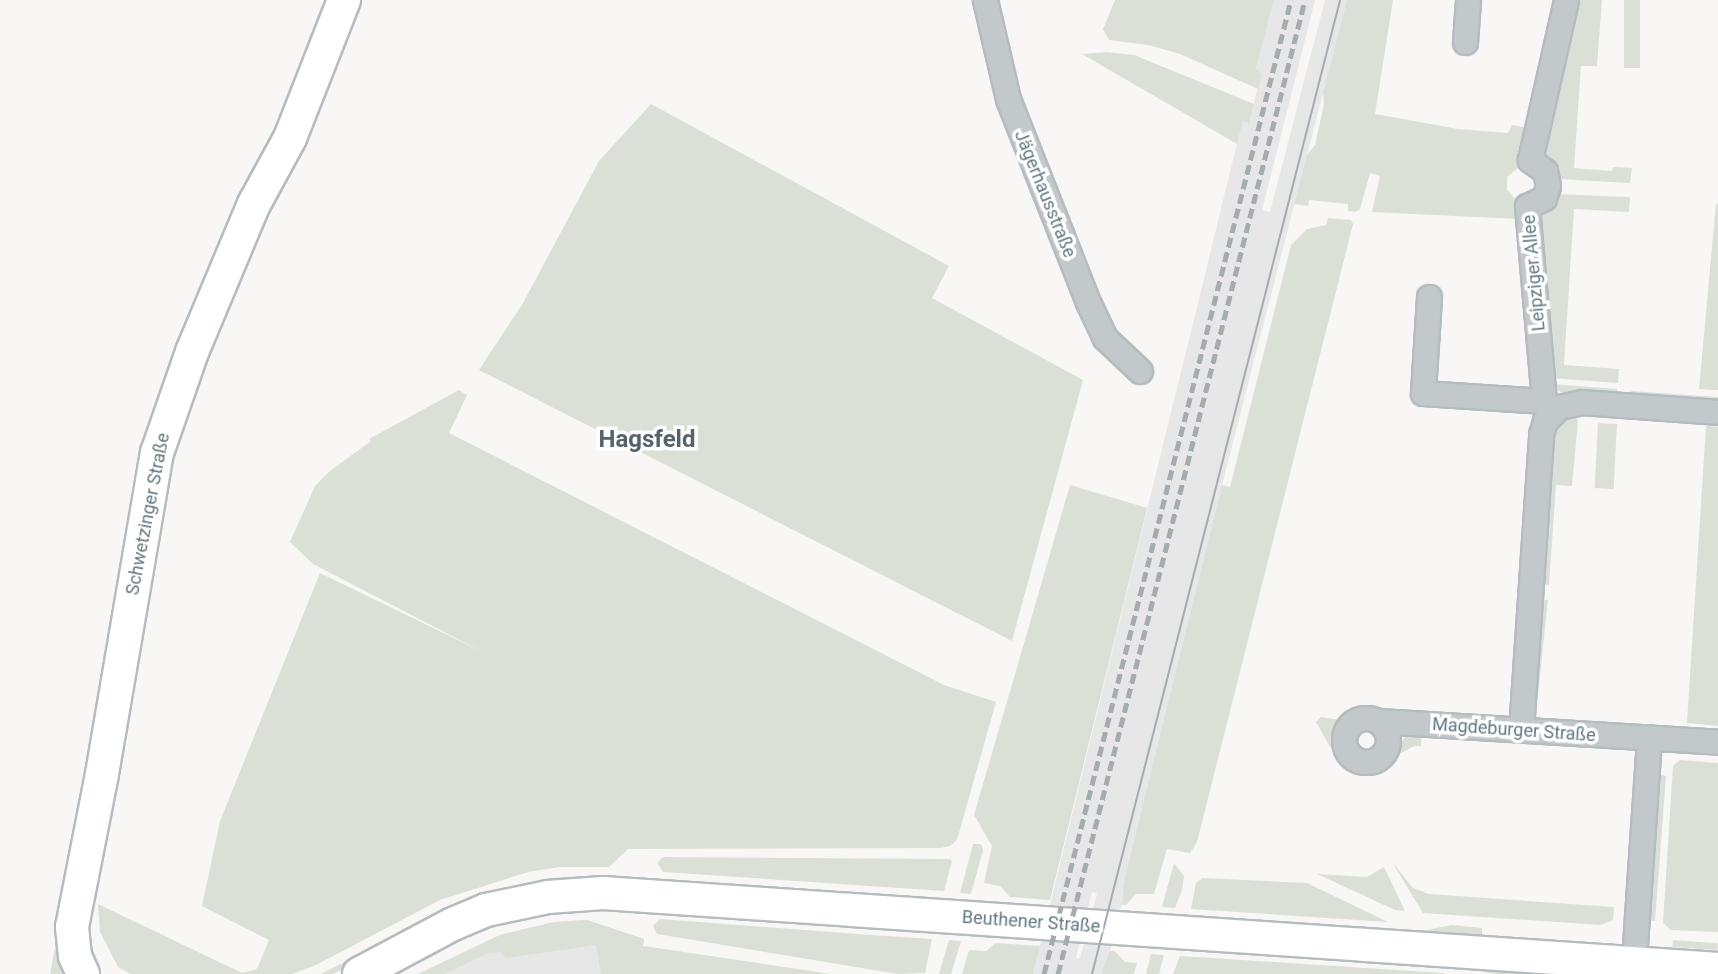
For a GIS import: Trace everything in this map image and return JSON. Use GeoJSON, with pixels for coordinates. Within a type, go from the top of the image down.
{"type":"FeatureCollection","features":[{"type":"Feature","properties":{"kind":"main road","name":"Schwetzinger Straße"},"geometry":{"type":"LineString","coordinates":[[83,974],[75,956],[72,927],[102,774],[157,453],[192,352],[254,204],[290,138],[344,0]]}},
{"type":"Feature","properties":{"kind":"main road","name":"Beuthener Straße"},"geometry":{"type":"LineString","coordinates":[[359,974],[453,923],[486,910],[548,897],[603,893],[1634,969],[1718,969]]}},
{"type":"Feature","properties":{"kind":"street","name":"Jägerhausstraße"},"geometry":{"type":"LineString","coordinates":[[985,0],[1008,99],[1087,300],[1105,338],[1140,371]]}},
{"type":"Feature","properties":{"kind":"street"},"geometry":{"type":"LineString","coordinates":[[1465,42],[1468,0]]}},
{"type":"Feature","properties":{"kind":"street","name":"Leipziger Allee"},"geometry":{"type":"LineString","coordinates":[[1521,730],[1541,434],[1549,406],[1527,206],[1544,198],[1548,179],[1540,165],[1530,160],[1566,0]]}},
{"type":"Feature","properties":{"kind":"street"},"geometry":{"type":"LineString","coordinates":[[1429,297],[1423,393],[1549,406],[1582,402],[1718,412]]}},
{"type":"Feature","properties":{"kind":"street","name":"Magdeburger Straße"},"geometry":{"type":"LineString","coordinates":[[1379,721],[1718,742]]}},
{"type":"Feature","properties":{"kind":"street"},"geometry":{"type":"LineString","coordinates":[[1634,969],[1649,738]]}},
{"type":"Feature","properties":{"kind":"shaded area"},"geometry":{"type":"Polygon","coordinates":[[[1115,0],[1274,0],[1256,69],[1262,74],[1258,89],[1180,54],[1148,45],[1109,40],[1103,29],[1115,0]]]}},
{"type":"Feature","properties":{"kind":"shaded area"},"geometry":{"type":"Polygon","coordinates":[[[1274,0],[1315,0],[1262,210],[1270,212],[1325,0],[1347,0],[1222,485],[1125,876],[1124,895],[1108,961],[1101,974],[1033,974],[1243,120],[1249,122],[1261,75],[1256,69],[1274,0]],[[1092,892],[1076,958],[1080,958],[1097,893],[1092,892]]]}},
{"type":"Feature","properties":{"kind":"shaded area"},"geometry":{"type":"Polygon","coordinates":[[[1347,0],[1393,0],[1375,114],[1458,129],[1508,133],[1512,125],[1528,128],[1519,167],[1507,177],[1507,190],[1516,200],[1518,219],[1372,212],[1380,176],[1370,173],[1360,209],[1355,212],[1348,211],[1348,204],[1309,200],[1308,206],[1294,204],[1307,155],[1315,145],[1324,104],[1323,92],[1347,0]]]}},
{"type":"Feature","properties":{"kind":"shaded area"},"geometry":{"type":"Polygon","coordinates":[[[1571,0],[1602,0],[1597,66],[1581,66],[1574,168],[1612,171],[1613,167],[1632,168],[1630,183],[1558,179],[1536,155],[1571,0]]]}},
{"type":"Feature","properties":{"kind":"shaded area"},"geometry":{"type":"Polygon","coordinates":[[[1624,0],[1640,0],[1640,68],[1624,68],[1624,0]]]}},
{"type":"Feature","properties":{"kind":"shaded area"},"geometry":{"type":"Polygon","coordinates":[[[1107,52],[1134,55],[1254,104],[1249,123],[1243,121],[1237,144],[1082,54],[1107,52]]]}},
{"type":"Feature","properties":{"kind":"shaded area"},"geometry":{"type":"Polygon","coordinates":[[[651,104],[949,266],[932,298],[1083,380],[1012,641],[479,370],[523,303],[599,161],[651,104]]]}},
{"type":"Feature","properties":{"kind":"shaded area"},"geometry":{"type":"Polygon","coordinates":[[[1557,194],[1630,197],[1629,212],[1574,209],[1564,365],[1619,369],[1618,383],[1551,378],[1535,216],[1545,210],[1557,194]]]}},
{"type":"Feature","properties":{"kind":"shaded area"},"geometry":{"type":"Polygon","coordinates":[[[1718,204],[1718,390],[1699,389],[1718,204]]]}},
{"type":"Feature","properties":{"kind":"shaded area"},"geometry":{"type":"Polygon","coordinates":[[[1328,218],[1351,220],[1353,224],[1197,842],[1190,853],[1167,849],[1154,894],[1136,894],[1126,905],[1122,905],[1125,876],[1222,485],[1230,487],[1291,245],[1307,229],[1326,225],[1328,218]]]}},
{"type":"Feature","properties":{"kind":"shaded area"},"geometry":{"type":"Polygon","coordinates":[[[1551,384],[1617,389],[1617,396],[1564,395],[1551,384]]]}},
{"type":"Feature","properties":{"kind":"shaded area"},"geometry":{"type":"Polygon","coordinates":[[[459,390],[467,395],[449,433],[944,685],[996,702],[957,840],[950,846],[941,848],[628,849],[609,867],[560,867],[528,872],[440,900],[316,965],[292,974],[131,974],[118,967],[100,932],[98,904],[242,973],[257,969],[269,940],[202,906],[220,821],[320,573],[483,652],[313,564],[290,542],[315,486],[330,471],[371,441],[369,439],[459,390]]]}},
{"type":"Feature","properties":{"kind":"shaded area"},"geometry":{"type":"Polygon","coordinates":[[[1631,391],[1718,397],[1718,403],[1631,396],[1631,391]]]}},
{"type":"Feature","properties":{"kind":"shaded area"},"geometry":{"type":"Polygon","coordinates":[[[1573,413],[1578,421],[1572,486],[1556,485],[1549,585],[1539,584],[1550,434],[1555,422],[1573,413]]]}},
{"type":"Feature","properties":{"kind":"shaded area"},"geometry":{"type":"Polygon","coordinates":[[[1598,423],[1617,424],[1614,489],[1595,488],[1598,423]]]}},
{"type":"Feature","properties":{"kind":"shaded area"},"geometry":{"type":"Polygon","coordinates":[[[1706,426],[1718,427],[1718,726],[1687,723],[1706,426]]]}},
{"type":"Feature","properties":{"kind":"shaded area"},"geometry":{"type":"Polygon","coordinates":[[[1070,485],[1147,508],[1050,900],[1010,897],[1000,886],[984,883],[992,846],[974,815],[1070,485]]]}},
{"type":"Feature","properties":{"kind":"shaded area"},"geometry":{"type":"Polygon","coordinates":[[[1539,599],[1548,600],[1538,695],[1529,694],[1539,599]]]}},
{"type":"Feature","properties":{"kind":"shaded area"},"geometry":{"type":"Polygon","coordinates":[[[1321,717],[1340,720],[1335,747],[1330,747],[1316,722],[1321,717]]]}},
{"type":"Feature","properties":{"kind":"shaded area"},"geometry":{"type":"Polygon","coordinates":[[[1411,732],[1422,732],[1421,746],[1414,746],[1394,757],[1392,752],[1396,745],[1411,732]]]}},
{"type":"Feature","properties":{"kind":"shaded area"},"geometry":{"type":"Polygon","coordinates":[[[1680,760],[1718,763],[1718,932],[1671,930],[1663,923],[1673,766],[1680,760]]]}},
{"type":"Feature","properties":{"kind":"shaded area"},"geometry":{"type":"Polygon","coordinates":[[[1656,774],[1666,776],[1655,921],[1647,920],[1656,774]]]}},
{"type":"Feature","properties":{"kind":"shaded area"},"geometry":{"type":"Polygon","coordinates":[[[973,844],[981,844],[983,850],[971,894],[960,893],[973,844]]]}},
{"type":"Feature","properties":{"kind":"shaded area"},"geometry":{"type":"Polygon","coordinates":[[[663,857],[952,861],[944,891],[663,872],[657,863],[663,857]]]}},
{"type":"Feature","properties":{"kind":"shaded area"},"geometry":{"type":"Polygon","coordinates":[[[1392,862],[1413,888],[1429,894],[1614,907],[1613,920],[1601,925],[1423,913],[1392,862]]]}},
{"type":"Feature","properties":{"kind":"shaded area"},"geometry":{"type":"Polygon","coordinates":[[[1174,863],[1184,876],[1182,890],[1175,908],[1162,907],[1174,863]]]}},
{"type":"Feature","properties":{"kind":"shaded area"},"geometry":{"type":"Polygon","coordinates":[[[1384,867],[1405,911],[1395,910],[1317,874],[1367,877],[1384,867]]]}},
{"type":"Feature","properties":{"kind":"shaded area"},"geometry":{"type":"Polygon","coordinates":[[[604,875],[623,880],[369,957],[333,974],[321,974],[438,913],[492,891],[549,878],[604,875]]]}},
{"type":"Feature","properties":{"kind":"shaded area"},"geometry":{"type":"Polygon","coordinates":[[[1202,878],[1307,883],[1388,922],[1191,909],[1196,883],[1202,878]]]}},
{"type":"Feature","properties":{"kind":"shaded area"},"geometry":{"type":"Polygon","coordinates":[[[660,919],[932,939],[925,973],[898,974],[657,934],[653,926],[660,919]]]}},
{"type":"Feature","properties":{"kind":"shaded area"},"geometry":{"type":"Polygon","coordinates":[[[587,920],[644,939],[643,946],[830,974],[418,974],[500,935],[554,922],[587,920]]]}},
{"type":"Feature","properties":{"kind":"shaded area"},"geometry":{"type":"Polygon","coordinates":[[[587,920],[644,939],[643,946],[830,974],[601,974],[596,945],[506,958],[501,952],[488,953],[444,974],[418,974],[500,935],[554,922],[587,920]]]}},
{"type":"Feature","properties":{"kind":"shaded area"},"geometry":{"type":"Polygon","coordinates":[[[1452,925],[1482,928],[1482,936],[1459,938],[1390,932],[1416,932],[1452,925]]]}},
{"type":"Feature","properties":{"kind":"shaded area"},"geometry":{"type":"Polygon","coordinates":[[[59,937],[67,974],[50,974],[59,937]]]}},
{"type":"Feature","properties":{"kind":"shaded area"},"geometry":{"type":"Polygon","coordinates":[[[949,940],[961,941],[951,974],[939,974],[949,940]]]}},
{"type":"Feature","properties":{"kind":"shaded area"},"geometry":{"type":"Polygon","coordinates":[[[1673,940],[1718,943],[1717,950],[1673,947],[1673,940]]]}},
{"type":"Feature","properties":{"kind":"shaded area"},"geometry":{"type":"Polygon","coordinates":[[[996,943],[1040,946],[1033,974],[962,974],[969,950],[986,951],[996,943]]]}},
{"type":"Feature","properties":{"kind":"shaded area"},"geometry":{"type":"Polygon","coordinates":[[[1110,951],[1115,951],[1125,962],[1137,963],[1134,974],[1101,974],[1110,951]]]}},
{"type":"Feature","properties":{"kind":"shaded area"},"geometry":{"type":"Polygon","coordinates":[[[1151,954],[1164,955],[1159,974],[1146,974],[1151,954]]]}},
{"type":"Feature","properties":{"kind":"shaded area"},"geometry":{"type":"Polygon","coordinates":[[[1180,956],[1442,973],[1446,974],[1173,974],[1180,956]]]}},
{"type":"Feature","properties":{"kind":"shaded area"},"geometry":{"type":"Polygon","coordinates":[[[1453,966],[1485,968],[1555,974],[1495,974],[1453,966]]]}},
{"type":"Feature","properties":{"kind":"tram line"},"geometry":{"type":"LineString","coordinates":[[1092,974],[1340,0]]}},
{"type":"Feature","properties":{"kind":"railway"},"geometry":{"type":"LineString","coordinates":[[1044,974],[1291,0]]}},
{"type":"Feature","properties":{"kind":"railway"},"geometry":{"type":"LineString","coordinates":[[1058,974],[1305,0]]}},
{"type":"Feature","properties":{"kind":"district","name":"Hagsfeld"},"geometry":{"type":"Point","coordinates":[647,440]}}]}
